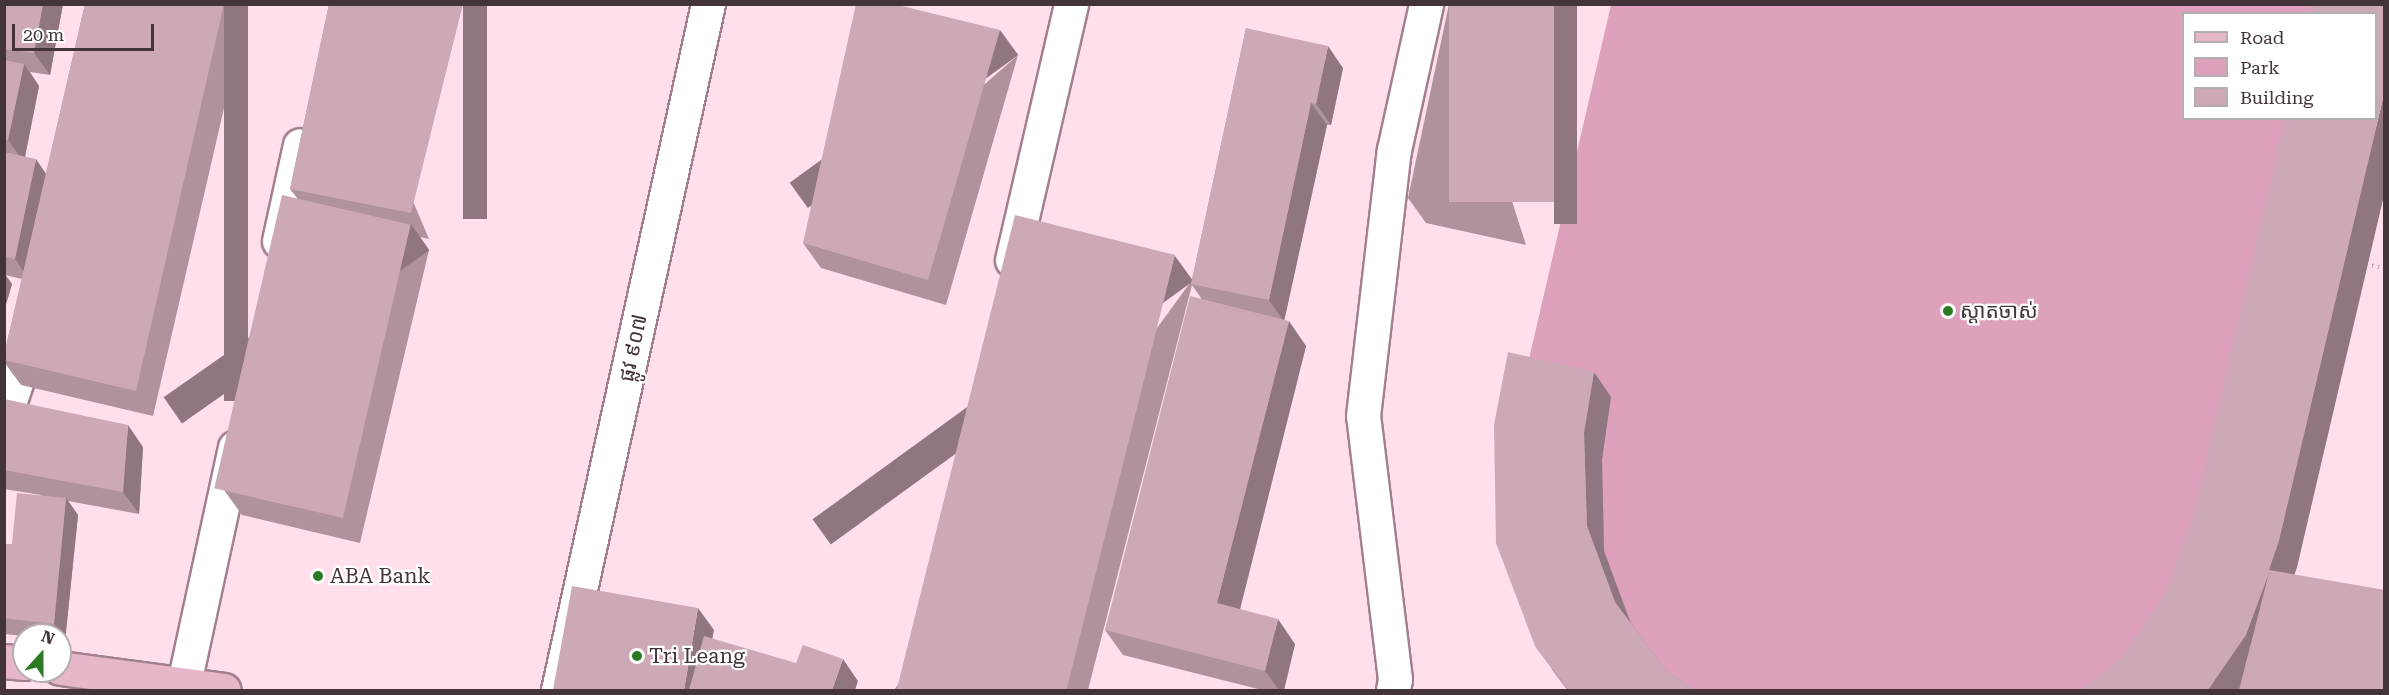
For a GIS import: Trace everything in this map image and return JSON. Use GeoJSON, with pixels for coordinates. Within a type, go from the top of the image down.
{"type":"FeatureCollection","features":[{"type":"Feature","properties":{"kind":"main road"},"geometry":{"type":"LineString","coordinates":[[72,669],[224,690]]}},
{"type":"Feature","properties":{"kind":"street","name":"ផ្លូវ ៩០៧"},"geometry":{"type":"LineString","coordinates":[[558,690],[708,4]]}},
{"type":"Feature","properties":{"kind":"street"},"geometry":{"type":"LineString","coordinates":[[1004,295],[1071,4]]}},
{"type":"Feature","properties":{"kind":"street"},"geometry":{"type":"LineString","coordinates":[[1393,690],[1395,679],[1363,417],[1394,150],[1426,4]]}},
{"type":"Feature","properties":{"kind":"street"},"geometry":{"type":"LineString","coordinates":[[272,274],[308,110]]}},
{"type":"Feature","properties":{"kind":"street"},"geometry":{"type":"LineString","coordinates":[[4,419],[38,305]]}},
{"type":"Feature","properties":{"kind":"street"},"geometry":{"type":"LineString","coordinates":[[184,683],[242,414]]}},
{"type":"Feature","properties":{"kind":"path"},"geometry":{"type":"LineString","coordinates":[[2366,264],[2385,268]]}},
{"type":"Feature","properties":{"kind":"green space","name":"ស្ដាតចាស់"},"geometry":{"type":"Polygon","coordinates":[[[1611,5],[2384,5],[2377,106],[2377,12],[2182,12],[2182,120],[2376,120],[2366,264],[2297,567],[2265,660],[2244,690],[1567,690],[1552,670],[1513,568],[1529,359],[1611,5]]]}},
{"type":"Feature","properties":{"kind":"building"},"geometry":{"type":"Polygon","coordinates":[[[4,4],[43,4],[34,53],[4,49],[4,4]]]}},
{"type":"Feature","properties":{"kind":"building"},"geometry":{"type":"Polygon","coordinates":[[[85,4],[224,4],[136,391],[4,360],[85,4]]]}},
{"type":"Feature","properties":{"kind":"building"},"geometry":{"type":"Polygon","coordinates":[[[329,4],[463,4],[411,213],[290,189],[329,4]]]}},
{"type":"Feature","properties":{"kind":"building"},"geometry":{"type":"Polygon","coordinates":[[[856,4],[894,4],[1000,30],[928,280],[803,243],[856,4]]]}},
{"type":"Feature","properties":{"kind":"building"},"geometry":{"type":"Polygon","coordinates":[[[1449,4],[1554,4],[1554,202],[1449,202],[1449,4]]]}},
{"type":"Feature","properties":{"kind":"building"},"geometry":{"type":"Polygon","coordinates":[[[2312,4],[2385,4],[2385,90],[2279,541],[2269,570],[2385,590],[2385,690],[2239,690],[2269,573],[2246,635],[2208,690],[2081,690],[2121,659],[2165,594],[2193,516],[2285,120],[2377,120],[2377,12],[2310,12],[2312,4]]]}},
{"type":"Feature","properties":{"kind":"building"},"geometry":{"type":"Polygon","coordinates":[[[1246,28],[1328,46],[1316,104],[1311,103],[1269,300],[1191,284],[1246,28]]]}},
{"type":"Feature","properties":{"kind":"building"},"geometry":{"type":"Polygon","coordinates":[[[4,60],[24,64],[8,140],[4,139],[4,60]]]}},
{"type":"Feature","properties":{"kind":"building"},"geometry":{"type":"Polygon","coordinates":[[[4,152],[36,159],[15,259],[4,256],[4,152]]]}},
{"type":"Feature","properties":{"kind":"building"},"geometry":{"type":"Polygon","coordinates":[[[282,195],[411,225],[343,518],[214,488],[282,195]]]}},
{"type":"Feature","properties":{"kind":"building"},"geometry":{"type":"Polygon","coordinates":[[[1015,215],[1175,255],[1067,690],[897,690],[1015,215]]]}},
{"type":"Feature","properties":{"kind":"building"},"geometry":{"type":"Polygon","coordinates":[[[1190,296],[1289,321],[1217,603],[1278,619],[1265,671],[1105,630],[1190,296]]]}},
{"type":"Feature","properties":{"kind":"building"},"geometry":{"type":"Polygon","coordinates":[[[1508,352],[1594,372],[1584,433],[1587,526],[1615,602],[1665,669],[1694,690],[1569,690],[1535,646],[1496,543],[1494,425],[1508,352]]]}},
{"type":"Feature","properties":{"kind":"building"},"geometry":{"type":"Polygon","coordinates":[[[4,399],[128,425],[123,492],[4,470],[4,399]]]}},
{"type":"Feature","properties":{"kind":"building"},"geometry":{"type":"Polygon","coordinates":[[[17,493],[66,498],[54,623],[4,618],[4,544],[12,544],[17,493]]]}},
{"type":"Feature","properties":{"kind":"building"},"geometry":{"type":"Polygon","coordinates":[[[572,586],[698,608],[684,690],[553,690],[572,586]]]}},
{"type":"Feature","properties":{"kind":"building"},"geometry":{"type":"Polygon","coordinates":[[[704,636],[796,663],[803,645],[843,659],[832,690],[689,690],[704,636]]]}},
{"type":"Feature","properties":{"kind":"place","name":"ស្ដាតចាស់"},"geometry":{"type":"Point","coordinates":[1948,311]}},
{"type":"Feature","properties":{"kind":"place","name":"ABA Bank"},"geometry":{"type":"Point","coordinates":[318,576]}},
{"type":"Feature","properties":{"kind":"place","name":"Tri Leang"},"geometry":{"type":"Point","coordinates":[637,656]}}]}
